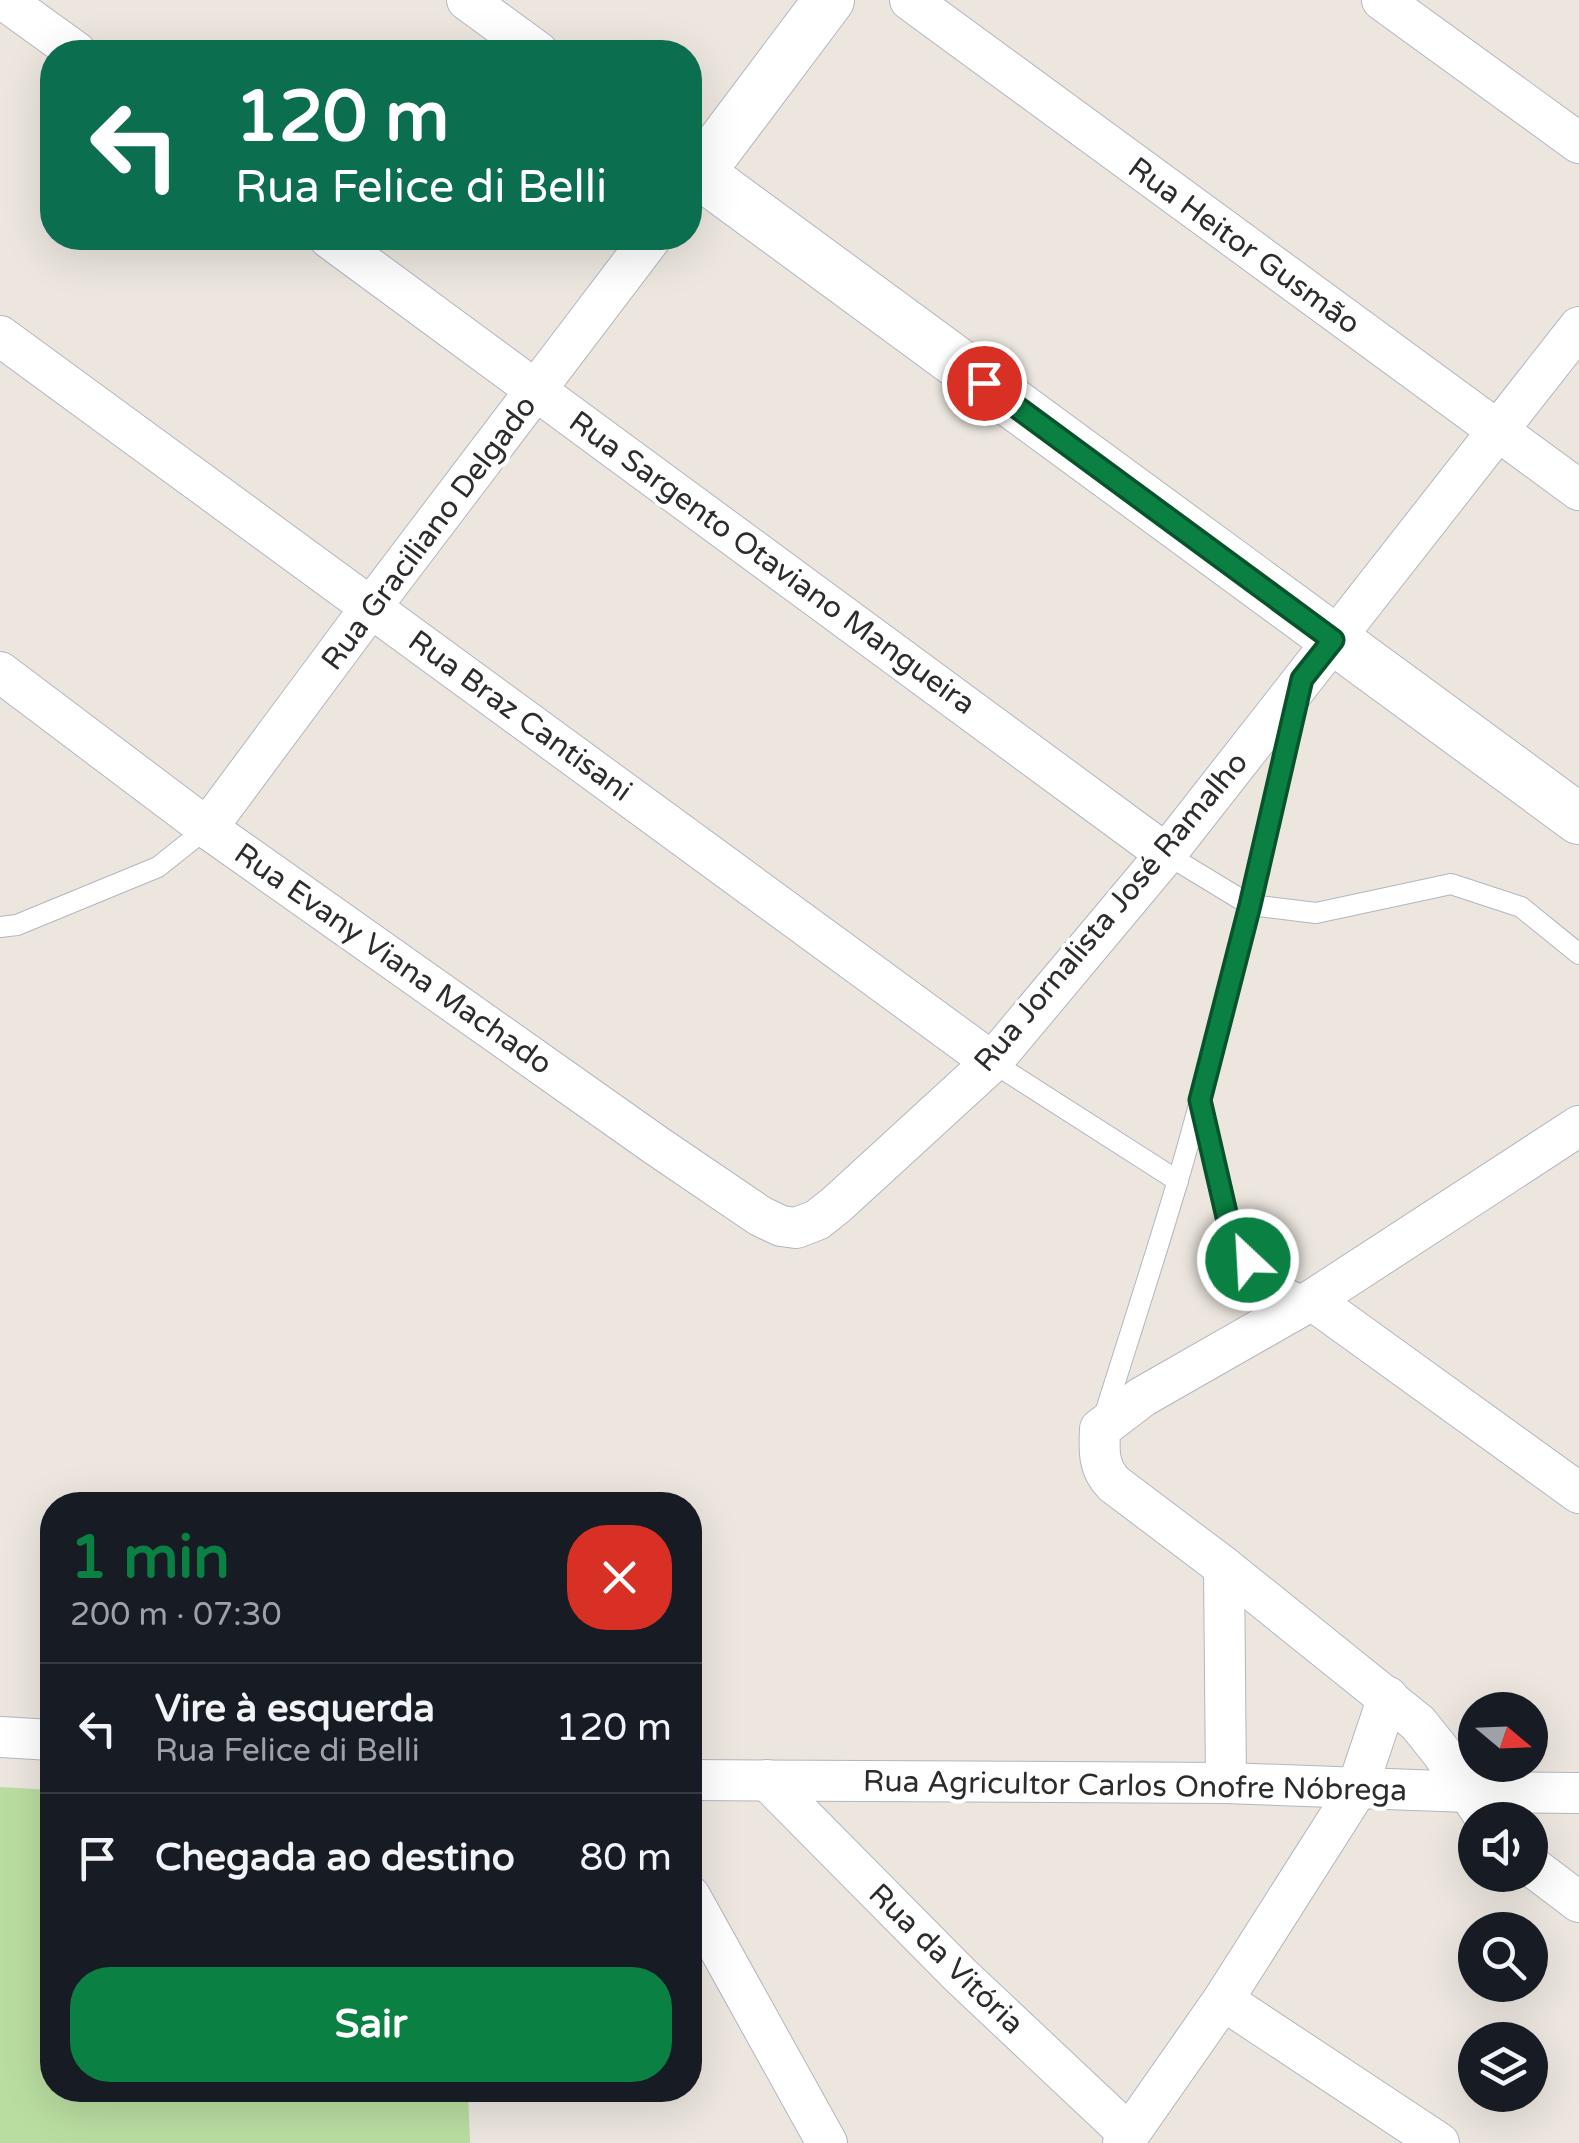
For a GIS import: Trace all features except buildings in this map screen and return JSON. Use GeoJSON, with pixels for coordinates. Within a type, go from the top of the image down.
{"type":"FeatureCollection","features":[{"type":"Feature","properties":{"kind":"street"},"geometry":{"type":"LineString","coordinates":[[4,0],[59,40]]}},
{"type":"Feature","properties":{"kind":"street"},"geometry":{"type":"LineString","coordinates":[[467,0],[522,40]]}},
{"type":"Feature","properties":{"kind":"street"},"geometry":{"type":"LineString","coordinates":[[702,162],[829,0]]}},
{"type":"Feature","properties":{"kind":"street","name":"Rua Heitor Gusmão"},"geometry":{"type":"LineString","coordinates":[[910,0],[1579,490]]}},
{"type":"Feature","properties":{"kind":"street"},"geometry":{"type":"LineString","coordinates":[[1382,0],[1579,144]]}},
{"type":"Feature","properties":{"kind":"street"},"geometry":{"type":"LineString","coordinates":[[702,181],[1579,819]]}},
{"type":"Feature","properties":{"kind":"street","name":"Rua Sargento Otaviano Mangueira"},"geometry":{"type":"LineString","coordinates":[[345,250],[1166,854]]}},
{"type":"Feature","properties":{"kind":"street","name":"Rua Graciliano Delgado"},"geometry":{"type":"LineString","coordinates":[[208,828],[642,250]]}},
{"type":"Feature","properties":{"kind":"street","name":"Rua Jornalista José Ramalho"},"geometry":{"type":"LineString","coordinates":[[796,1228],[816,1220],[836,1205],[992,1062],[1166,854],[1579,327]]}},
{"type":"Feature","properties":{"kind":"street","name":"Rua Braz Cantisani"},"geometry":{"type":"LineString","coordinates":[[0,336],[992,1062]]}},
{"type":"Feature","properties":{"kind":"street","name":"Rua Evany Viana Machado"},"geometry":{"type":"LineString","coordinates":[[0,672],[208,828],[672,1156],[760,1216],[796,1228]]}},
{"type":"Feature","properties":{"kind":"street"},"geometry":{"type":"LineString","coordinates":[[1475,1802],[1418,1723],[1114,1484],[1104,1473],[1100,1441],[1120,1411],[1142,1397],[1312,1300],[1573,1140]]}},
{"type":"Feature","properties":{"kind":"street"},"geometry":{"type":"LineString","coordinates":[[1312,1300],[1579,1493]]}},
{"type":"Feature","properties":{"kind":"street"},"geometry":{"type":"LineString","coordinates":[[1224,1567],[1226,1784]]}},
{"type":"Feature","properties":{"kind":"street"},"geometry":{"type":"LineString","coordinates":[[1126,2138],[1224,2000],[1357,1789],[1388,1697]]}},
{"type":"Feature","properties":{"kind":"street"},"geometry":{"type":"LineString","coordinates":[[0,1736],[40,1739]]}},
{"type":"Feature","properties":{"kind":"street","name":"Rua Agricultor Carlos Onofre Nóbrega"},"geometry":{"type":"LineString","coordinates":[[702,1780],[1226,1784],[1357,1789],[1458,1803]]}},
{"type":"Feature","properties":{"kind":"street","name":"Rua da Vitória"},"geometry":{"type":"LineString","coordinates":[[766,1780],[1126,2138]]}},
{"type":"Feature","properties":{"kind":"street","name":"Rua Agricultor Carlos Onofre Nóbrega"},"geometry":{"type":"LineString","coordinates":[[1509,1802],[1579,1793]]}},
{"type":"Feature","properties":{"kind":"street"},"geometry":{"type":"LineString","coordinates":[[1548,1879],[1579,1902]]}},
{"type":"Feature","properties":{"kind":"street"},"geometry":{"type":"LineString","coordinates":[[702,1918],[827,2143]]}},
{"type":"Feature","properties":{"kind":"street"},"geometry":{"type":"LineString","coordinates":[[1224,2000],[1439,2143]]}},
{"type":"Feature","properties":{"kind":"lane"},"geometry":{"type":"LineString","coordinates":[[1100,1441],[1200,1100],[1302,679]]}},
{"type":"Feature","properties":{"kind":"lane"},"geometry":{"type":"LineString","coordinates":[[0,928],[158,867],[208,828]]}},
{"type":"Feature","properties":{"kind":"lane"},"geometry":{"type":"LineString","coordinates":[[1166,854],[1250,905],[1316,913],[1451,884],[1521,907],[1579,954]]}},
{"type":"Feature","properties":{"kind":"lane"},"geometry":{"type":"LineString","coordinates":[[992,1062],[1178,1180]]}},
{"type":"Feature","properties":{"kind":"lane"},"geometry":{"type":"LineString","coordinates":[[1200,1100],[1230,1230],[1248,1260],[1270,1281],[1312,1300]]}},
{"type":"Feature","properties":{"kind":"green space"},"geometry":{"type":"Polygon","coordinates":[[[0,1787],[40,1789],[40,2102],[468,2102],[470,2143],[0,2143],[0,1787]]]}},
{"type":"Feature","properties":{"kind":"route"},"geometry":{"type":"LineString","coordinates":[[984,383],[1333,640],[1302,679],[1200,1100],[1230,1230],[1248,1260]]}}]}
